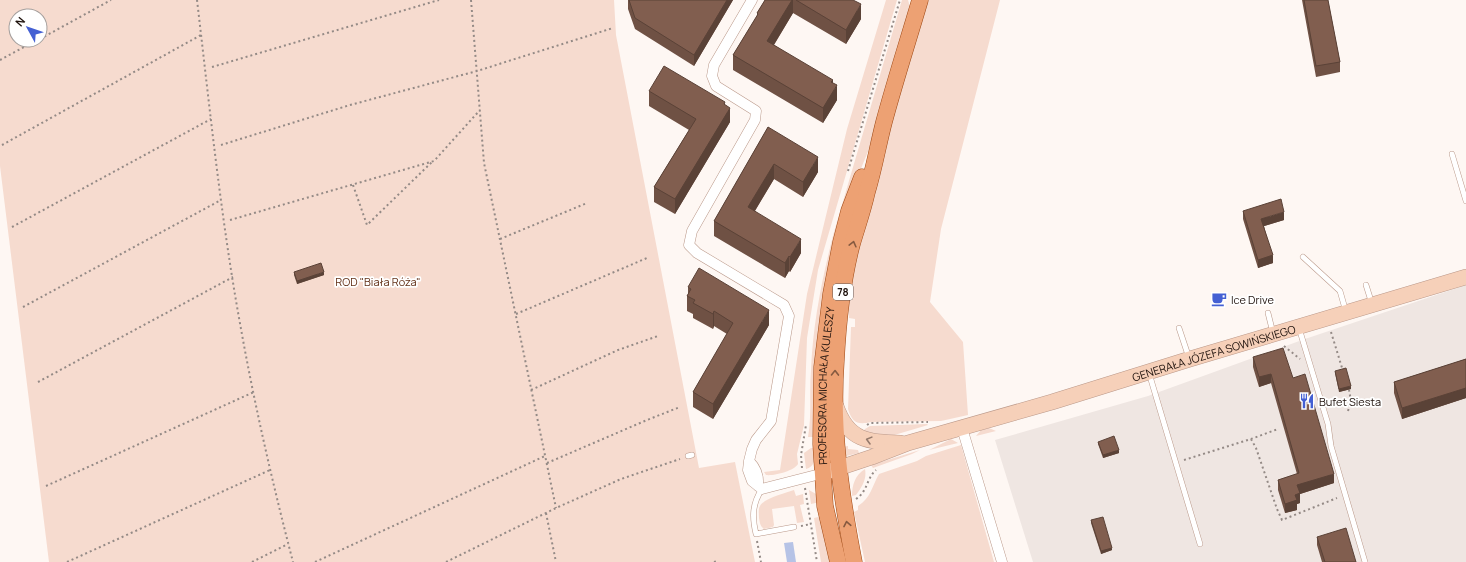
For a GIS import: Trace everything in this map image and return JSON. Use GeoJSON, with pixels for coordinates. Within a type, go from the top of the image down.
{"type":"FeatureCollection","features":[{"type":"Feature","properties":{"kind":"main road","name":"PROFESORA MICHAŁA KULESZY"},"geometry":{"type":"LineString","coordinates":[[838,562],[825,506],[836,443],[836,361],[845,281],[852,245],[884,122],[920,0]]}},
{"type":"Feature","properties":{"kind":"main road","name":"PROFESORA MICHAŁA KULESZY"},"geometry":{"type":"LineString","coordinates":[[854,562],[845,517],[831,470],[821,418],[822,367],[831,294],[841,242],[849,211],[884,122]]}},
{"type":"Feature","properties":{"kind":"street"},"geometry":{"type":"LineString","coordinates":[[752,0],[714,65],[712,76],[716,86],[756,111],[755,120],[692,231],[689,245],[697,253],[784,305],[789,316],[771,421],[756,440],[752,448],[749,461],[754,467],[760,488],[831,470]]}},
{"type":"Feature","properties":{"kind":"street","name":"GENERAŁA JÓZEFA SOWIŃSKIEGO"},"geometry":{"type":"LineString","coordinates":[[831,470],[908,443],[1466,277]]}},
{"type":"Feature","properties":{"kind":"street"},"geometry":{"type":"LineString","coordinates":[[835,402],[843,423],[857,436],[880,442],[908,443]]}},
{"type":"Feature","properties":{"kind":"street"},"geometry":{"type":"LineString","coordinates":[[962,428],[1002,562]]}},
{"type":"Feature","properties":{"kind":"lane"},"geometry":{"type":"LineString","coordinates":[[1452,154],[1466,201]]}},
{"type":"Feature","properties":{"kind":"lane"},"geometry":{"type":"LineString","coordinates":[[1303,257],[1340,291],[1346,313]]}},
{"type":"Feature","properties":{"kind":"lane"},"geometry":{"type":"LineString","coordinates":[[1366,285],[1372,305]]}},
{"type":"Feature","properties":{"kind":"lane"},"geometry":{"type":"LineString","coordinates":[[1268,313],[1274,334]]}},
{"type":"Feature","properties":{"kind":"lane"},"geometry":{"type":"LineString","coordinates":[[1298,327],[1328,424],[1331,446],[1365,562]]}},
{"type":"Feature","properties":{"kind":"lane"},"geometry":{"type":"LineString","coordinates":[[1179,328],[1190,359]]}},
{"type":"Feature","properties":{"kind":"lane"},"geometry":{"type":"LineString","coordinates":[[1148,372],[1200,544]]}},
{"type":"Feature","properties":{"kind":"lane"},"geometry":{"type":"LineString","coordinates":[[760,488],[752,512],[756,534],[794,527]]}},
{"type":"Feature","properties":{"kind":"path"},"geometry":{"type":"LineString","coordinates":[[48,34],[111,0]]}},
{"type":"Feature","properties":{"kind":"path"},"geometry":{"type":"LineString","coordinates":[[197,0],[221,200],[241,329],[270,470],[293,562]]}},
{"type":"Feature","properties":{"kind":"path"},"geometry":{"type":"LineString","coordinates":[[212,67],[439,0]]}},
{"type":"Feature","properties":{"kind":"path"},"geometry":{"type":"LineString","coordinates":[[471,0],[484,164],[556,508]]}},
{"type":"Feature","properties":{"kind":"path"},"geometry":{"type":"LineString","coordinates":[[221,145],[350,105],[477,72],[613,28]]}},
{"type":"Feature","properties":{"kind":"path"},"geometry":{"type":"LineString","coordinates":[[2,145],[201,35]]}},
{"type":"Feature","properties":{"kind":"path"},"geometry":{"type":"LineString","coordinates":[[0,60],[22,48]]}},
{"type":"Feature","properties":{"kind":"path"},"geometry":{"type":"LineString","coordinates":[[353,184],[367,225],[434,161],[480,110]]}},
{"type":"Feature","properties":{"kind":"path"},"geometry":{"type":"LineString","coordinates":[[12,227],[211,119]]}},
{"type":"Feature","properties":{"kind":"path"},"geometry":{"type":"LineString","coordinates":[[230,220],[434,161]]}},
{"type":"Feature","properties":{"kind":"path"},"geometry":{"type":"LineString","coordinates":[[23,307],[221,200]]}},
{"type":"Feature","properties":{"kind":"path"},"geometry":{"type":"LineString","coordinates":[[500,240],[587,203]]}},
{"type":"Feature","properties":{"kind":"path"},"geometry":{"type":"LineString","coordinates":[[516,314],[647,258]]}},
{"type":"Feature","properties":{"kind":"path"},"geometry":{"type":"LineString","coordinates":[[38,382],[233,277]]}},
{"type":"Feature","properties":{"kind":"path"},"geometry":{"type":"LineString","coordinates":[[1331,332],[1343,371]]}},
{"type":"Feature","properties":{"kind":"path"},"geometry":{"type":"LineString","coordinates":[[532,390],[618,350],[658,336]]}},
{"type":"Feature","properties":{"kind":"path"},"geometry":{"type":"LineString","coordinates":[[1348,390],[1352,400],[1348,411]]}},
{"type":"Feature","properties":{"kind":"path"},"geometry":{"type":"LineString","coordinates":[[46,486],[254,392]]}},
{"type":"Feature","properties":{"kind":"path"},"geometry":{"type":"LineString","coordinates":[[547,463],[647,420],[680,408]]}},
{"type":"Feature","properties":{"kind":"path"},"geometry":{"type":"LineString","coordinates":[[865,426],[870,424],[928,422],[935,424]]}},
{"type":"Feature","properties":{"kind":"path"},"geometry":{"type":"LineString","coordinates":[[1184,460],[1278,429]]}},
{"type":"Feature","properties":{"kind":"path"},"geometry":{"type":"LineString","coordinates":[[1251,439],[1256,448],[1282,520],[1340,496]]}},
{"type":"Feature","properties":{"kind":"path"},"geometry":{"type":"LineString","coordinates":[[802,466],[801,455],[803,444]]}},
{"type":"Feature","properties":{"kind":"path"},"geometry":{"type":"LineString","coordinates":[[446,562],[556,508],[621,479],[690,455]]}},
{"type":"Feature","properties":{"kind":"path"},"geometry":{"type":"LineString","coordinates":[[315,562],[546,456]]}},
{"type":"Feature","properties":{"kind":"path"},"geometry":{"type":"LineString","coordinates":[[854,500],[862,495],[871,474],[877,469]]}},
{"type":"Feature","properties":{"kind":"path"},"geometry":{"type":"LineString","coordinates":[[67,562],[270,470]]}},
{"type":"Feature","properties":{"kind":"path"},"geometry":{"type":"LineString","coordinates":[[806,496],[817,562]]}},
{"type":"Feature","properties":{"kind":"path"},"geometry":{"type":"LineString","coordinates":[[546,513],[556,562]]}},
{"type":"Feature","properties":{"kind":"path"},"geometry":{"type":"LineString","coordinates":[[756,534],[761,562]]}},
{"type":"Feature","properties":{"kind":"path"},"geometry":{"type":"LineString","coordinates":[[252,562],[288,544]]}},
{"type":"Feature","properties":{"kind":"shaded area"},"geometry":{"type":"Polygon","coordinates":[[[1466,285],[1466,562],[1033,562],[995,440],[1148,396],[1302,340],[1466,285]]]}},
{"type":"Feature","properties":{"kind":"green space","name":"ROD \"Biała Róża\""},"geometry":{"type":"Polygon","coordinates":[[[0,0],[614,0],[616,35],[699,468],[735,462],[755,562],[49,562],[0,166],[0,0]]]}},
{"type":"Feature","properties":{"kind":"green space"},"geometry":{"type":"Polygon","coordinates":[[[886,0],[897,0],[818,270],[807,338],[804,425],[797,454],[798,464],[796,467],[784,472],[774,475],[766,475],[764,472],[780,470],[807,294],[847,129],[886,0]]]}},
{"type":"Feature","properties":{"kind":"green space"},"geometry":{"type":"Polygon","coordinates":[[[902,0],[908,0],[910,7],[908,18],[869,149],[844,210],[825,286],[819,324],[814,397],[815,437],[808,437],[812,352],[819,301],[826,266],[834,232],[902,0]]]}},
{"type":"Feature","properties":{"kind":"green space"},"geometry":{"type":"Polygon","coordinates":[[[928,0],[1000,0],[941,229],[930,302],[963,342],[968,415],[941,421],[859,423],[851,417],[848,409],[851,327],[855,327],[855,319],[849,318],[848,294],[868,202],[928,0]]]}},
{"type":"Feature","properties":{"kind":"green space"},"geometry":{"type":"Polygon","coordinates":[[[928,425],[891,436],[861,434],[870,426],[928,425]]]}},
{"type":"Feature","properties":{"kind":"green space"},"geometry":{"type":"Polygon","coordinates":[[[989,428],[996,431],[976,436],[981,430],[989,428]]]}},
{"type":"Feature","properties":{"kind":"green space"},"geometry":{"type":"Polygon","coordinates":[[[951,439],[958,443],[929,450],[951,439]]]}},
{"type":"Feature","properties":{"kind":"green space"},"geometry":{"type":"Polygon","coordinates":[[[961,445],[994,562],[865,562],[854,512],[858,510],[858,506],[869,496],[879,474],[917,461],[926,456],[961,445]]]}},
{"type":"Feature","properties":{"kind":"green space"},"geometry":{"type":"Polygon","coordinates":[[[848,446],[848,449],[858,450],[859,453],[842,457],[841,447],[848,446]]]}},
{"type":"Feature","properties":{"kind":"green space"},"geometry":{"type":"Polygon","coordinates":[[[811,448],[815,448],[814,461],[812,466],[806,469],[804,453],[811,448]]]}},
{"type":"Feature","properties":{"kind":"green space"},"geometry":{"type":"Polygon","coordinates":[[[920,450],[873,468],[871,465],[920,450]]]}},
{"type":"Feature","properties":{"kind":"green space"},"geometry":{"type":"Polygon","coordinates":[[[865,469],[865,480],[856,495],[852,496],[855,481],[859,474],[865,469]]]}},
{"type":"Feature","properties":{"kind":"green space"},"geometry":{"type":"Polygon","coordinates":[[[794,490],[796,496],[803,494],[804,504],[800,505],[804,522],[797,523],[794,506],[772,509],[774,525],[773,527],[764,529],[761,526],[759,518],[759,510],[762,503],[770,498],[794,490]]]}},
{"type":"Feature","properties":{"kind":"green space"},"geometry":{"type":"Polygon","coordinates":[[[809,490],[816,494],[820,502],[811,504],[809,490]]]}},
{"type":"Feature","properties":{"kind":"green space"},"geometry":{"type":"Polygon","coordinates":[[[822,516],[834,562],[821,562],[814,518],[822,516]]]}},
{"type":"Feature","properties":{"kind":"water"},"geometry":{"type":"Polygon","coordinates":[[[793,542],[796,562],[787,562],[784,543],[793,542]]]}},
{"type":"Feature","properties":{"kind":"building"},"geometry":{"type":"Polygon","coordinates":[[[629,0],[727,0],[694,55],[635,18],[629,0]]]}},
{"type":"Feature","properties":{"kind":"building"},"geometry":{"type":"Polygon","coordinates":[[[765,0],[792,0],[767,41],[833,80],[831,82],[837,85],[823,108],[733,55],[765,0]]]}},
{"type":"Feature","properties":{"kind":"building"},"geometry":{"type":"Polygon","coordinates":[[[796,0],[853,0],[861,4],[846,30],[796,0]]]}},
{"type":"Feature","properties":{"kind":"building"},"geometry":{"type":"Polygon","coordinates":[[[1304,0],[1328,0],[1340,62],[1316,66],[1304,0]]]}},
{"type":"Feature","properties":{"kind":"building"},"geometry":{"type":"Polygon","coordinates":[[[664,66],[725,102],[724,104],[730,108],[675,199],[654,187],[696,119],[649,91],[664,66]]]}},
{"type":"Feature","properties":{"kind":"building"},"geometry":{"type":"Polygon","coordinates":[[[768,127],[818,157],[803,182],[774,164],[748,207],[801,239],[785,263],[714,221],[768,127]]]}},
{"type":"Feature","properties":{"kind":"building"},"geometry":{"type":"Polygon","coordinates":[[[1281,199],[1284,212],[1261,219],[1273,255],[1258,260],[1243,211],[1281,199]]]}},
{"type":"Feature","properties":{"kind":"building"},"geometry":{"type":"Polygon","coordinates":[[[321,263],[324,272],[297,281],[294,272],[321,263]]]}},
{"type":"Feature","properties":{"kind":"building"},"geometry":{"type":"Polygon","coordinates":[[[699,268],[769,310],[713,404],[693,392],[733,323],[714,311],[713,314],[693,303],[695,300],[687,296],[691,289],[688,287],[699,268]]]}},
{"type":"Feature","properties":{"kind":"building"},"geometry":{"type":"Polygon","coordinates":[[[1283,348],[1293,378],[1305,374],[1334,474],[1297,485],[1300,493],[1295,495],[1297,500],[1285,504],[1278,480],[1299,473],[1271,374],[1259,377],[1253,357],[1283,348]]]}},
{"type":"Feature","properties":{"kind":"building"},"geometry":{"type":"Polygon","coordinates":[[[1466,359],[1466,388],[1402,408],[1394,382],[1466,359]]]}},
{"type":"Feature","properties":{"kind":"building"},"geometry":{"type":"Polygon","coordinates":[[[1346,368],[1351,386],[1339,389],[1335,371],[1346,368]]]}},
{"type":"Feature","properties":{"kind":"building"},"geometry":{"type":"Polygon","coordinates":[[[1114,436],[1119,450],[1103,455],[1098,442],[1114,436]]]}},
{"type":"Feature","properties":{"kind":"building"},"geometry":{"type":"Polygon","coordinates":[[[1103,517],[1112,548],[1101,551],[1091,520],[1103,517]]]}},
{"type":"Feature","properties":{"kind":"building"},"geometry":{"type":"Polygon","coordinates":[[[1346,528],[1356,562],[1325,562],[1317,537],[1346,528]]]}},
{"type":"Feature","properties":{"kind":"place","name":"Ice Drive"},"geometry":{"type":"Point","coordinates":[1219,299]}},
{"type":"Feature","properties":{"kind":"place","name":"Bufet Siesta"},"geometry":{"type":"Point","coordinates":[1307,401]}}]}
